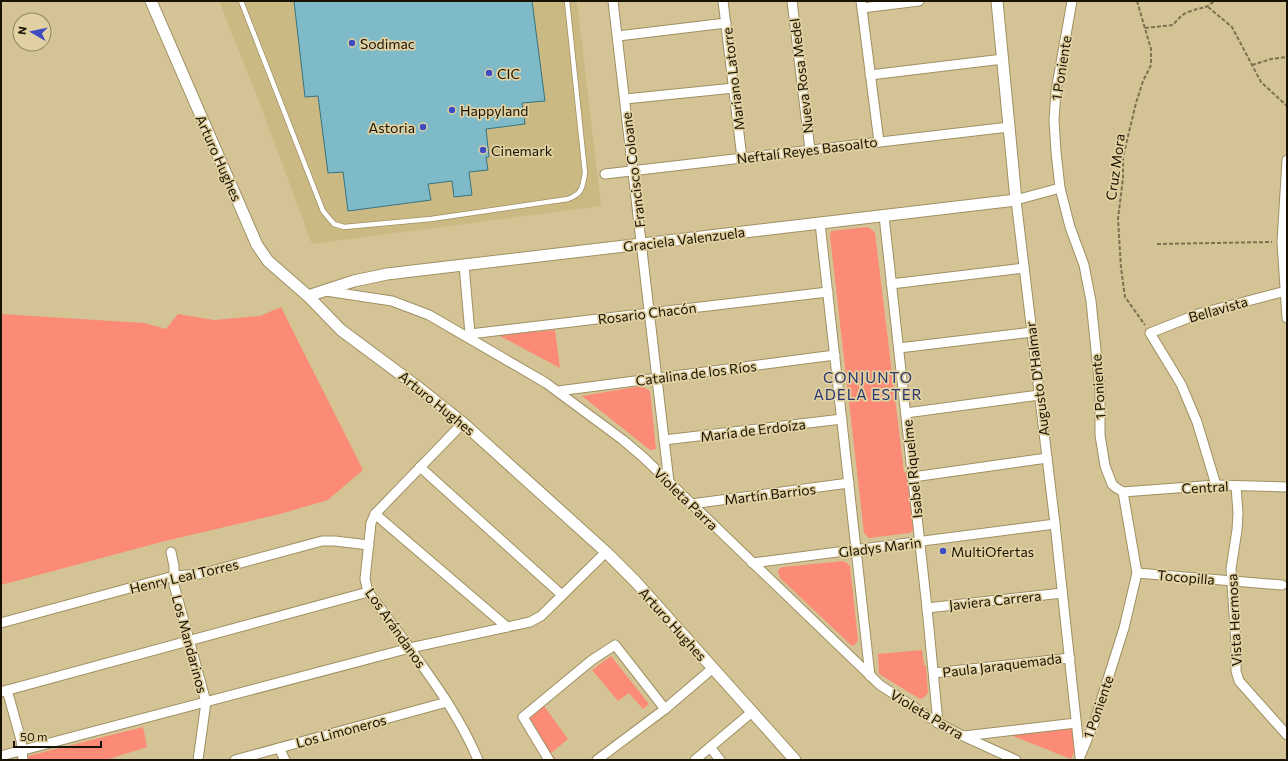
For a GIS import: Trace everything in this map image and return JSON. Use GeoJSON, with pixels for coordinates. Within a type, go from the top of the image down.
{"type":"FeatureCollection","features":[{"type":"Feature","properties":{"kind":"street","name":"Arturo Hughes"},"geometry":{"type":"LineString","coordinates":[[151,1],[257,245],[274,267],[308,296],[341,330],[463,423],[606,552],[635,581],[795,760]]}},
{"type":"Feature","properties":{"kind":"street","name":"Francisco Coloane"},"geometry":{"type":"LineString","coordinates":[[614,1],[669,482]]}},
{"type":"Feature","properties":{"kind":"street","name":"Mariano Latorre"},"geometry":{"type":"LineString","coordinates":[[723,1],[742,158]]}},
{"type":"Feature","properties":{"kind":"street","name":"Nueva Rosa Medel"},"geometry":{"type":"LineString","coordinates":[[792,1],[810,150]]}},
{"type":"Feature","properties":{"kind":"street"},"geometry":{"type":"LineString","coordinates":[[878,142],[861,5],[919,1]]}},
{"type":"Feature","properties":{"kind":"street","name":"Augusto D'Halmar"},"geometry":{"type":"LineString","coordinates":[[997,1],[1016,200],[1055,524],[1080,759]]}},
{"type":"Feature","properties":{"kind":"street","name":"1 Poniente"},"geometry":{"type":"LineString","coordinates":[[1072,1],[1059,72],[1055,109],[1056,152],[1060,188],[1070,227],[1084,266],[1090,295],[1100,390],[1100,435],[1104,466],[1112,484],[1123,492],[1137,573],[1124,628],[1094,722],[1080,759]]}},
{"type":"Feature","properties":{"kind":"street"},"geometry":{"type":"LineString","coordinates":[[618,36],[726,23]]}},
{"type":"Feature","properties":{"kind":"street"},"geometry":{"type":"LineString","coordinates":[[870,74],[1003,59]]}},
{"type":"Feature","properties":{"kind":"street"},"geometry":{"type":"LineString","coordinates":[[625,99],[734,88]]}},
{"type":"Feature","properties":{"kind":"street","name":"Neftalí Reyes Basoalto"},"geometry":{"type":"LineString","coordinates":[[605,174],[1009,126]]}},
{"type":"Feature","properties":{"kind":"street"},"geometry":{"type":"LineString","coordinates":[[1287,160],[1282,242],[1287,318]]}},
{"type":"Feature","properties":{"kind":"street","name":"Graciela Valenzuela"},"geometry":{"type":"LineString","coordinates":[[308,296],[370,278],[464,265],[1016,200],[1060,188]]}},
{"type":"Feature","properties":{"kind":"street","name":"Isabel Riquelme"},"geometry":{"type":"LineString","coordinates":[[884,216],[934,673],[938,723]]}},
{"type":"Feature","properties":{"kind":"street"},"geometry":{"type":"LineString","coordinates":[[820,223],[870,676]]}},
{"type":"Feature","properties":{"kind":"street"},"geometry":{"type":"LineString","coordinates":[[464,265],[469,336]]}},
{"type":"Feature","properties":{"kind":"street"},"geometry":{"type":"LineString","coordinates":[[892,284],[1024,268]]}},
{"type":"Feature","properties":{"kind":"street","name":"Violeta Parra"},"geometry":{"type":"LineString","coordinates":[[325,291],[380,298],[404,305],[469,336],[558,391],[623,440],[669,482],[870,676],[891,693],[938,723],[1016,760]]}},
{"type":"Feature","properties":{"kind":"street","name":"Bellavista"},"geometry":{"type":"LineString","coordinates":[[1150,333],[1198,314],[1286,291]]}},
{"type":"Feature","properties":{"kind":"street","name":"Rosario Chacón"},"geometry":{"type":"LineString","coordinates":[[469,336],[828,292]]}},
{"type":"Feature","properties":{"kind":"street"},"geometry":{"type":"LineString","coordinates":[[899,348],[1032,332]]}},
{"type":"Feature","properties":{"kind":"street"},"geometry":{"type":"LineString","coordinates":[[1150,333],[1181,384],[1197,422],[1216,486]]}},
{"type":"Feature","properties":{"kind":"street","name":"Catalina de los Ríos"},"geometry":{"type":"LineString","coordinates":[[558,391],[835,355]]}},
{"type":"Feature","properties":{"kind":"street"},"geometry":{"type":"LineString","coordinates":[[906,413],[1039,395]]}},
{"type":"Feature","properties":{"kind":"street","name":"María de Erdoíza"},"geometry":{"type":"LineString","coordinates":[[664,440],[842,419]]}},
{"type":"Feature","properties":{"kind":"street","name":"Los Arándanos"},"geometry":{"type":"LineString","coordinates":[[463,423],[375,514],[371,523],[365,579],[368,592],[410,648],[464,728],[475,759]]}},
{"type":"Feature","properties":{"kind":"street"},"geometry":{"type":"LineString","coordinates":[[913,477],[1047,458]]}},
{"type":"Feature","properties":{"kind":"street"},"geometry":{"type":"LineString","coordinates":[[420,467],[562,595]]}},
{"type":"Feature","properties":{"kind":"street","name":"Martín Barrios"},"geometry":{"type":"LineString","coordinates":[[692,504],[849,483]]}},
{"type":"Feature","properties":{"kind":"street","name":"Central"},"geometry":{"type":"LineString","coordinates":[[1123,492],[1216,486],[1287,487]]}},
{"type":"Feature","properties":{"kind":"street","name":"Vista Hermosa"},"geometry":{"type":"LineString","coordinates":[[1236,486],[1238,513],[1237,530],[1231,569],[1233,581],[1236,671],[1239,680],[1287,736]]}},
{"type":"Feature","properties":{"kind":"street"},"geometry":{"type":"LineString","coordinates":[[375,514],[507,627]]}},
{"type":"Feature","properties":{"kind":"street","name":"Gladys Marin"},"geometry":{"type":"LineString","coordinates":[[752,563],[1055,524]]}},
{"type":"Feature","properties":{"kind":"street","name":"Henry Leal Torres"},"geometry":{"type":"LineString","coordinates":[[1,623],[174,576],[200,574],[322,541],[369,545]]}},
{"type":"Feature","properties":{"kind":"street","name":"Los Mandarinos"},"geometry":{"type":"LineString","coordinates":[[171,552],[174,566],[174,585],[206,702],[198,760]]}},
{"type":"Feature","properties":{"kind":"street"},"geometry":{"type":"LineString","coordinates":[[1,756],[23,755],[206,702],[410,648],[530,622],[538,618],[606,552]]}},
{"type":"Feature","properties":{"kind":"street","name":"Tocopilla"},"geometry":{"type":"LineString","coordinates":[[1137,573],[1282,585]]}},
{"type":"Feature","properties":{"kind":"street"},"geometry":{"type":"LineString","coordinates":[[23,755],[4,691],[368,592]]}},
{"type":"Feature","properties":{"kind":"street","name":"Javiera Carrera"},"geometry":{"type":"LineString","coordinates":[[927,608],[1062,592]]}},
{"type":"Feature","properties":{"kind":"street"},"geometry":{"type":"LineString","coordinates":[[549,760],[523,717],[592,660],[615,645],[666,709]]}},
{"type":"Feature","properties":{"kind":"street","name":"Paula Jaraquemada"},"geometry":{"type":"LineString","coordinates":[[934,673],[1070,658]]}},
{"type":"Feature","properties":{"kind":"street"},"geometry":{"type":"LineString","coordinates":[[597,760],[666,709],[713,668]]}},
{"type":"Feature","properties":{"kind":"street","name":"Los Limoneros"},"geometry":{"type":"LineString","coordinates":[[234,760],[447,702]]}},
{"type":"Feature","properties":{"kind":"street"},"geometry":{"type":"LineString","coordinates":[[695,760],[752,712]]}},
{"type":"Feature","properties":{"kind":"street"},"geometry":{"type":"LineString","coordinates":[[963,736],[1076,723]]}},
{"type":"Feature","properties":{"kind":"street"},"geometry":{"type":"LineString","coordinates":[[710,747],[720,760]]}},
{"type":"Feature","properties":{"kind":"street"},"geometry":{"type":"LineString","coordinates":[[279,748],[285,760]]}},
{"type":"Feature","properties":{"kind":"lane"},"geometry":{"type":"LineString","coordinates":[[241,1],[323,211],[334,224],[344,227],[431,219],[568,199],[577,195],[583,186],[586,173],[567,1]]}},
{"type":"Feature","properties":{"kind":"path","name":"Cruz Mora"},"geometry":{"type":"LineString","coordinates":[[1137,1],[1151,50],[1151,64],[1136,102],[1123,158],[1123,178],[1118,219],[1121,268],[1125,297],[1150,333]]}},
{"type":"Feature","properties":{"kind":"path"},"geometry":{"type":"LineString","coordinates":[[1145,28],[1173,25],[1180,17],[1190,11],[1208,7],[1214,1]]}},
{"type":"Feature","properties":{"kind":"path"},"geometry":{"type":"LineString","coordinates":[[1208,7],[1232,27],[1261,82],[1287,106]]}},
{"type":"Feature","properties":{"kind":"path"},"geometry":{"type":"LineString","coordinates":[[1252,65],[1271,59],[1287,57]]}},
{"type":"Feature","properties":{"kind":"path"},"geometry":{"type":"LineString","coordinates":[[1157,244],[1282,242]]}},
{"type":"Feature","properties":{"kind":"shaded area"},"geometry":{"type":"Polygon","coordinates":[[[219,1],[577,1],[601,206],[312,244],[255,91],[219,1]]]}},
{"type":"Feature","properties":{"kind":"shaded area"},"geometry":{"type":"Polygon","coordinates":[[[867,227],[875,233],[904,472],[908,473],[916,527],[910,533],[869,538],[864,533],[830,236],[831,231],[867,227]]]}},
{"type":"Feature","properties":{"kind":"shaded area"},"geometry":{"type":"Polygon","coordinates":[[[281,307],[363,470],[328,500],[280,514],[165,541],[1,585],[1,314],[144,323],[166,329],[178,314],[214,320],[260,316],[281,307]]]}},
{"type":"Feature","properties":{"kind":"shaded area"},"geometry":{"type":"Polygon","coordinates":[[[555,330],[560,368],[498,335],[555,330]]]}},
{"type":"Feature","properties":{"kind":"shaded area"},"geometry":{"type":"Polygon","coordinates":[[[641,386],[650,391],[656,449],[650,450],[582,396],[641,386]]]}},
{"type":"Feature","properties":{"kind":"shaded area"},"geometry":{"type":"Polygon","coordinates":[[[843,561],[850,566],[858,640],[856,644],[852,646],[780,578],[778,572],[779,569],[783,567],[843,561]]]}},
{"type":"Feature","properties":{"kind":"shaded area"},"geometry":{"type":"Polygon","coordinates":[[[922,650],[924,665],[926,666],[928,693],[923,698],[920,699],[879,674],[878,654],[922,650]]]}},
{"type":"Feature","properties":{"kind":"shaded area"},"geometry":{"type":"Polygon","coordinates":[[[611,656],[649,704],[643,709],[629,693],[618,701],[592,670],[611,656]]]}},
{"type":"Feature","properties":{"kind":"shaded area"},"geometry":{"type":"Polygon","coordinates":[[[544,706],[568,739],[551,753],[556,760],[547,760],[526,719],[544,706]]]}},
{"type":"Feature","properties":{"kind":"shaded area"},"geometry":{"type":"Polygon","coordinates":[[[143,727],[147,747],[106,760],[12,760],[143,727]]]}},
{"type":"Feature","properties":{"kind":"shaded area"},"geometry":{"type":"Polygon","coordinates":[[[1074,729],[1076,744],[1071,759],[1008,734],[1074,729]]]}},
{"type":"Feature","properties":{"kind":"building"},"geometry":{"type":"Polygon","coordinates":[[[294,1],[532,1],[545,101],[522,103],[525,124],[486,129],[489,157],[486,157],[488,170],[469,172],[472,195],[454,197],[452,181],[428,184],[431,200],[348,211],[343,172],[328,173],[318,96],[305,97],[294,1]]]}},
{"type":"Feature","properties":{"kind":"place","name":"Sodimac"},"geometry":{"type":"Point","coordinates":[352,43]}},
{"type":"Feature","properties":{"kind":"place","name":"CIC"},"geometry":{"type":"Point","coordinates":[489,73]}},
{"type":"Feature","properties":{"kind":"place","name":"Happyland"},"geometry":{"type":"Point","coordinates":[452,110]}},
{"type":"Feature","properties":{"kind":"place","name":"Astoria"},"geometry":{"type":"Point","coordinates":[423,127]}},
{"type":"Feature","properties":{"kind":"place","name":"Cinemark"},"geometry":{"type":"Point","coordinates":[483,150]}},
{"type":"Feature","properties":{"kind":"place","name":"MultiOfertas"},"geometry":{"type":"Point","coordinates":[943,551]}},
{"type":"Feature","properties":{"kind":"district","name":"CONJUNTO ADELA ESTER"},"geometry":{"type":"Point","coordinates":[868,386]}}]}
